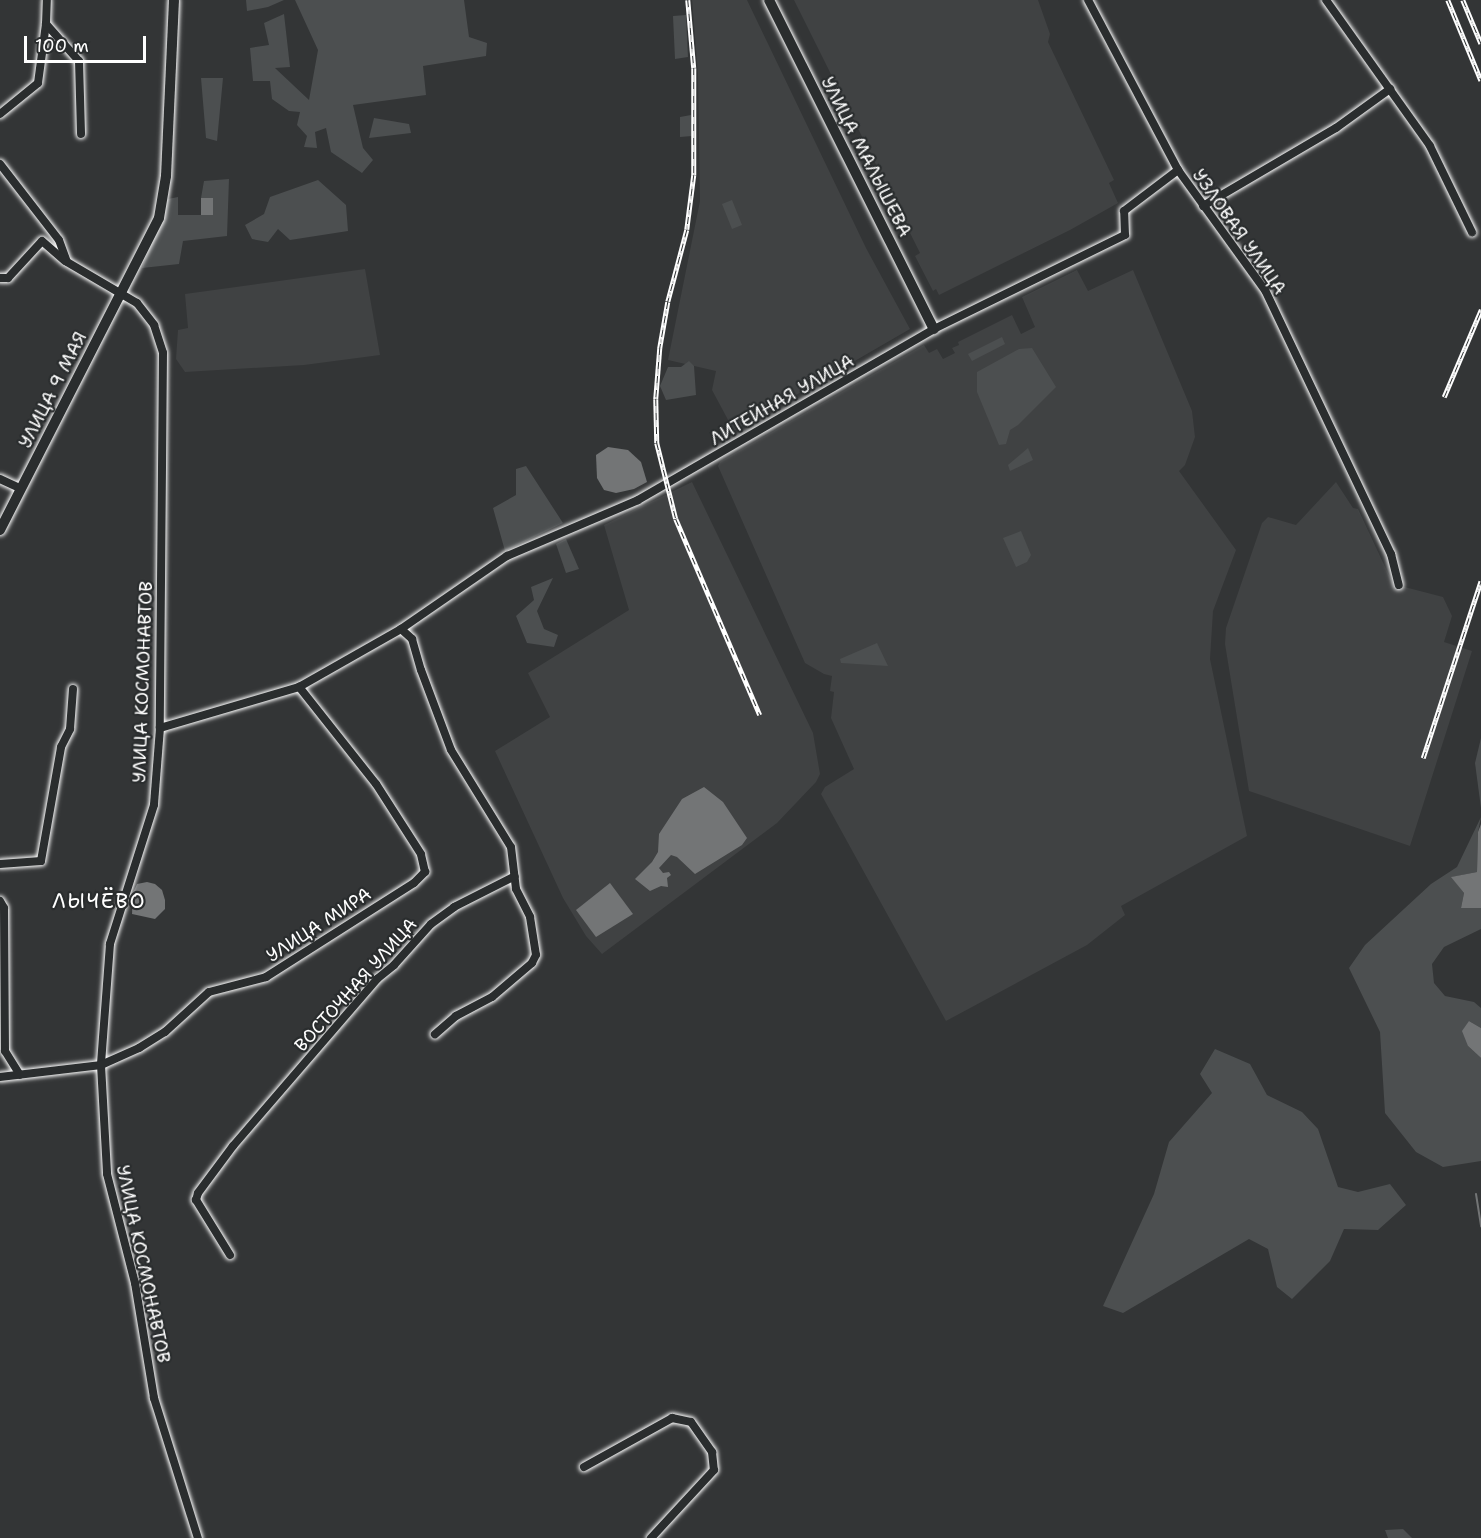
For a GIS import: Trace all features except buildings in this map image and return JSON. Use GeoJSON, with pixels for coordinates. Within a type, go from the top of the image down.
{"type":"FeatureCollection","features":[{"type":"Feature","properties":{"kind":"main road","name":"УЛИЦА 9 МАЯ"},"geometry":{"type":"LineString","coordinates":[[0,530],[159,218],[166,176],[174,0]]}},
{"type":"Feature","properties":{"kind":"main road","name":"УЛИЦА МАЛЫШЕВА"},"geometry":{"type":"LineString","coordinates":[[770,0],[934,329]]}},
{"type":"Feature","properties":{"kind":"street"},"geometry":{"type":"LineString","coordinates":[[0,114],[38,83],[47,0]]}},
{"type":"Feature","properties":{"kind":"street","name":"УЗЛОВАЯ УЛИЦА"},"geometry":{"type":"LineString","coordinates":[[1088,0],[1178,170],[1265,290],[1391,554],[1399,585]]}},
{"type":"Feature","properties":{"kind":"street"},"geometry":{"type":"LineString","coordinates":[[1326,0],[1430,146],[1472,232]]}},
{"type":"Feature","properties":{"kind":"street"},"geometry":{"type":"LineString","coordinates":[[46,24],[79,61],[81,134]]}},
{"type":"Feature","properties":{"kind":"street"},"geometry":{"type":"LineString","coordinates":[[1203,207],[1336,128],[1390,89]]}},
{"type":"Feature","properties":{"kind":"street"},"geometry":{"type":"LineString","coordinates":[[0,164],[59,240],[67,262]]}},
{"type":"Feature","properties":{"kind":"street","name":"ЛИТЕЙНАЯ УЛИЦА"},"geometry":{"type":"LineString","coordinates":[[160,728],[299,687],[401,629],[499,560],[638,500],[934,329],[1125,235],[1124,211],[1178,170]]}},
{"type":"Feature","properties":{"kind":"street"},"geometry":{"type":"LineString","coordinates":[[0,278],[8,278],[42,241],[67,262]]}},
{"type":"Feature","properties":{"kind":"street","name":"УЛИЦА КОСМОНАВТОВ"},"geometry":{"type":"LineString","coordinates":[[67,262],[137,303],[154,325],[163,353],[160,728],[154,805],[110,944],[101,1065],[107,1174],[135,1283],[154,1398],[198,1538]]}},
{"type":"Feature","properties":{"kind":"street"},"geometry":{"type":"LineString","coordinates":[[0,479],[21,489]]}},
{"type":"Feature","properties":{"kind":"street"},"geometry":{"type":"LineString","coordinates":[[401,629],[412,639],[451,750],[511,847],[516,889],[530,917],[536,958],[492,997],[456,1016],[435,1034]]}},
{"type":"Feature","properties":{"kind":"street","name":"УЛИЦА МИРА"},"geometry":{"type":"LineString","coordinates":[[0,1077],[101,1065],[139,1048],[165,1032],[209,992],[266,977],[414,883],[425,872],[421,854],[376,784],[299,687]]}},
{"type":"Feature","properties":{"kind":"street"},"geometry":{"type":"LineString","coordinates":[[0,864],[42,861],[61,747],[70,729],[73,689]]}},
{"type":"Feature","properties":{"kind":"street","name":"ВОСТОЧНАЯ УЛИЦА"},"geometry":{"type":"LineString","coordinates":[[230,1255],[196,1200],[198,1193],[233,1146],[377,979],[394,965],[431,924],[454,907],[515,876]]}},
{"type":"Feature","properties":{"kind":"street"},"geometry":{"type":"LineString","coordinates":[[0,901],[4,908],[6,1051],[20,1075]]}},
{"type":"Feature","properties":{"kind":"street"},"geometry":{"type":"LineString","coordinates":[[584,1467],[672,1418],[691,1422],[712,1452],[714,1470],[651,1538]]}},
{"type":"Feature","properties":{"kind":"shaded area"},"geometry":{"type":"Polygon","coordinates":[[[246,0],[284,0],[268,7],[247,11],[246,0]]]}},
{"type":"Feature","properties":{"kind":"shaded area"},"geometry":{"type":"Polygon","coordinates":[[[295,0],[464,0],[469,37],[487,43],[486,56],[423,66],[426,95],[353,105],[363,148],[373,160],[362,173],[331,152],[326,128],[315,132],[317,148],[304,147],[307,136],[297,125],[300,112],[289,111],[272,99],[270,81],[253,81],[250,48],[269,45],[264,23],[284,14],[290,67],[275,68],[309,100],[318,50],[295,0]]]}},
{"type":"Feature","properties":{"kind":"shaded area"},"geometry":{"type":"Polygon","coordinates":[[[692,0],[747,0],[866,248],[910,329],[734,431],[712,390],[716,371],[668,360],[700,201],[698,74],[692,0]]]}},
{"type":"Feature","properties":{"kind":"shaded area"},"geometry":{"type":"Polygon","coordinates":[[[794,0],[1038,0],[1050,34],[1048,42],[1114,180],[1109,183],[1118,203],[1070,230],[939,295],[936,289],[933,291],[915,256],[920,253],[794,0]]]}},
{"type":"Feature","properties":{"kind":"shaded area"},"geometry":{"type":"Polygon","coordinates":[[[686,15],[688,57],[675,59],[673,16],[686,15]]]}},
{"type":"Feature","properties":{"kind":"shaded area"},"geometry":{"type":"Polygon","coordinates":[[[201,78],[223,78],[217,141],[206,138],[201,78]]]}},
{"type":"Feature","properties":{"kind":"shaded area"},"geometry":{"type":"Polygon","coordinates":[[[691,115],[692,136],[680,137],[680,117],[691,115]]]}},
{"type":"Feature","properties":{"kind":"shaded area"},"geometry":{"type":"Polygon","coordinates":[[[374,118],[409,124],[411,133],[369,138],[374,118]]]}},
{"type":"Feature","properties":{"kind":"shaded area"},"geometry":{"type":"Polygon","coordinates":[[[229,179],[227,236],[183,241],[179,264],[142,268],[168,199],[178,197],[178,215],[213,215],[213,198],[201,198],[204,181],[229,179]]]}},
{"type":"Feature","properties":{"kind":"shaded area"},"geometry":{"type":"Polygon","coordinates":[[[318,180],[346,205],[348,231],[290,240],[278,229],[268,242],[252,239],[245,225],[264,214],[270,197],[318,180]]]}},
{"type":"Feature","properties":{"kind":"shaded area"},"geometry":{"type":"Polygon","coordinates":[[[201,198],[213,198],[213,215],[201,215],[201,198]]]}},
{"type":"Feature","properties":{"kind":"shaded area"},"geometry":{"type":"Polygon","coordinates":[[[732,200],[742,225],[732,229],[722,204],[732,200]]]}},
{"type":"Feature","properties":{"kind":"shaded area"},"geometry":{"type":"Polygon","coordinates":[[[365,269],[380,355],[304,365],[185,372],[176,359],[178,330],[188,328],[185,294],[365,269]]]}},
{"type":"Feature","properties":{"kind":"shaded area"},"geometry":{"type":"Polygon","coordinates":[[[1077,270],[1088,291],[1133,270],[1192,411],[1195,437],[1185,465],[1179,471],[1236,550],[1213,611],[1210,659],[1247,836],[1121,906],[1125,915],[1087,945],[946,1021],[821,794],[825,787],[854,769],[831,718],[834,692],[830,691],[832,676],[805,663],[718,466],[720,462],[924,345],[929,353],[937,349],[943,359],[955,353],[952,348],[959,345],[958,342],[1012,315],[1021,334],[1035,327],[1022,297],[1077,270]]]}},
{"type":"Feature","properties":{"kind":"shaded area"},"geometry":{"type":"Polygon","coordinates":[[[1002,337],[1005,344],[972,361],[968,354],[1002,337]]]}},
{"type":"Feature","properties":{"kind":"shaded area"},"geometry":{"type":"Polygon","coordinates":[[[1032,348],[1056,387],[1018,425],[1010,430],[1006,444],[999,445],[977,392],[977,372],[1019,349],[1032,348]]]}},
{"type":"Feature","properties":{"kind":"shaded area"},"geometry":{"type":"Polygon","coordinates":[[[689,361],[694,366],[696,395],[666,400],[660,386],[668,367],[681,367],[689,361]]]}},
{"type":"Feature","properties":{"kind":"shaded area"},"geometry":{"type":"Polygon","coordinates":[[[608,447],[628,450],[641,462],[647,482],[634,489],[616,493],[604,490],[597,478],[596,455],[608,447]]]}},
{"type":"Feature","properties":{"kind":"shaded area"},"geometry":{"type":"Polygon","coordinates":[[[1028,448],[1033,460],[1010,471],[1008,465],[1028,448]]]}},
{"type":"Feature","properties":{"kind":"shaded area"},"geometry":{"type":"Polygon","coordinates":[[[526,466],[563,523],[505,551],[493,508],[516,495],[516,469],[526,466]]]}},
{"type":"Feature","properties":{"kind":"shaded area"},"geometry":{"type":"Polygon","coordinates":[[[692,482],[813,733],[820,774],[816,782],[777,823],[602,954],[586,936],[563,898],[495,751],[550,717],[528,673],[629,610],[604,525],[692,482]]]}},
{"type":"Feature","properties":{"kind":"shaded area"},"geometry":{"type":"Polygon","coordinates":[[[1336,482],[1353,508],[1358,509],[1393,584],[1443,597],[1452,616],[1444,642],[1472,651],[1410,846],[1249,791],[1225,644],[1226,628],[1262,523],[1268,517],[1296,525],[1336,482]]]}},
{"type":"Feature","properties":{"kind":"shaded area"},"geometry":{"type":"Polygon","coordinates":[[[1021,531],[1031,555],[1027,562],[1016,567],[1003,538],[1021,531]]]}},
{"type":"Feature","properties":{"kind":"shaded area"},"geometry":{"type":"Polygon","coordinates":[[[566,539],[579,569],[566,573],[556,544],[566,539]]]}},
{"type":"Feature","properties":{"kind":"shaded area"},"geometry":{"type":"Polygon","coordinates":[[[553,578],[537,611],[544,629],[558,635],[554,647],[527,643],[516,616],[534,600],[531,587],[553,578]]]}},
{"type":"Feature","properties":{"kind":"shaded area"},"geometry":{"type":"Polygon","coordinates":[[[877,643],[888,666],[841,663],[840,659],[877,643]]]}},
{"type":"Feature","properties":{"kind":"shaded area"},"geometry":{"type":"Polygon","coordinates":[[[1481,738],[1481,808],[1475,763],[1481,738]]]}},
{"type":"Feature","properties":{"kind":"shaded area"},"geometry":{"type":"Polygon","coordinates":[[[704,787],[723,802],[747,838],[742,845],[695,874],[677,857],[671,855],[659,868],[663,873],[669,872],[671,875],[667,878],[668,887],[661,886],[650,891],[635,879],[652,862],[658,852],[659,834],[682,799],[704,787]]]}},
{"type":"Feature","properties":{"kind":"shaded area"},"geometry":{"type":"Polygon","coordinates":[[[1481,817],[1478,832],[1477,872],[1452,877],[1464,893],[1461,908],[1481,908],[1481,929],[1444,947],[1432,964],[1434,983],[1445,996],[1474,1002],[1481,1008],[1481,1028],[1469,1021],[1468,1046],[1481,1058],[1481,1161],[1443,1167],[1416,1152],[1385,1113],[1380,1032],[1349,968],[1365,945],[1431,884],[1457,867],[1481,817]]]}},
{"type":"Feature","properties":{"kind":"shaded area"},"geometry":{"type":"Polygon","coordinates":[[[1481,824],[1481,908],[1461,908],[1464,893],[1451,877],[1477,872],[1478,832],[1481,824]]]}},
{"type":"Feature","properties":{"kind":"shaded area"},"geometry":{"type":"Polygon","coordinates":[[[147,882],[155,884],[162,890],[165,900],[165,909],[155,919],[132,914],[133,893],[137,884],[147,882]]]}},
{"type":"Feature","properties":{"kind":"shaded area"},"geometry":{"type":"Polygon","coordinates":[[[610,883],[633,914],[596,937],[576,910],[610,883]]]}},
{"type":"Feature","properties":{"kind":"shaded area"},"geometry":{"type":"Polygon","coordinates":[[[1469,1021],[1481,1028],[1481,1058],[1468,1046],[1462,1031],[1469,1021]]]}},
{"type":"Feature","properties":{"kind":"shaded area"},"geometry":{"type":"Polygon","coordinates":[[[1215,1049],[1250,1064],[1267,1095],[1302,1112],[1318,1129],[1338,1187],[1358,1192],[1390,1184],[1406,1205],[1378,1230],[1344,1229],[1330,1261],[1292,1299],[1277,1287],[1268,1249],[1249,1239],[1123,1313],[1103,1306],[1154,1194],[1169,1142],[1212,1093],[1200,1074],[1215,1049]]]}},
{"type":"Feature","properties":{"kind":"shaded area"},"geometry":{"type":"Polygon","coordinates":[[[1403,1529],[1412,1538],[1388,1538],[1385,1530],[1403,1529]]]}},
{"type":"Feature","properties":{"kind":"waterway"},"geometry":{"type":"LineString","coordinates":[[1476,1194],[1481,1227]]}},
{"type":"Feature","properties":{"kind":"railway"},"geometry":{"type":"LineString","coordinates":[[688,0],[694,68],[694,175],[687,230],[668,302],[660,348],[656,399],[657,443],[676,519],[760,715]]}},
{"type":"Feature","properties":{"kind":"railway"},"geometry":{"type":"LineString","coordinates":[[1448,0],[1481,80]]}},
{"type":"Feature","properties":{"kind":"railway"},"geometry":{"type":"LineString","coordinates":[[1463,0],[1481,43]]}},
{"type":"Feature","properties":{"kind":"railway"},"geometry":{"type":"LineString","coordinates":[[1444,397],[1481,310]]}},
{"type":"Feature","properties":{"kind":"railway"},"geometry":{"type":"LineString","coordinates":[[1423,758],[1481,581]]}},
{"type":"Feature","properties":{"kind":"district","name":"ЛЫЧЁВО"},"geometry":{"type":"Point","coordinates":[99,901]}}]}
